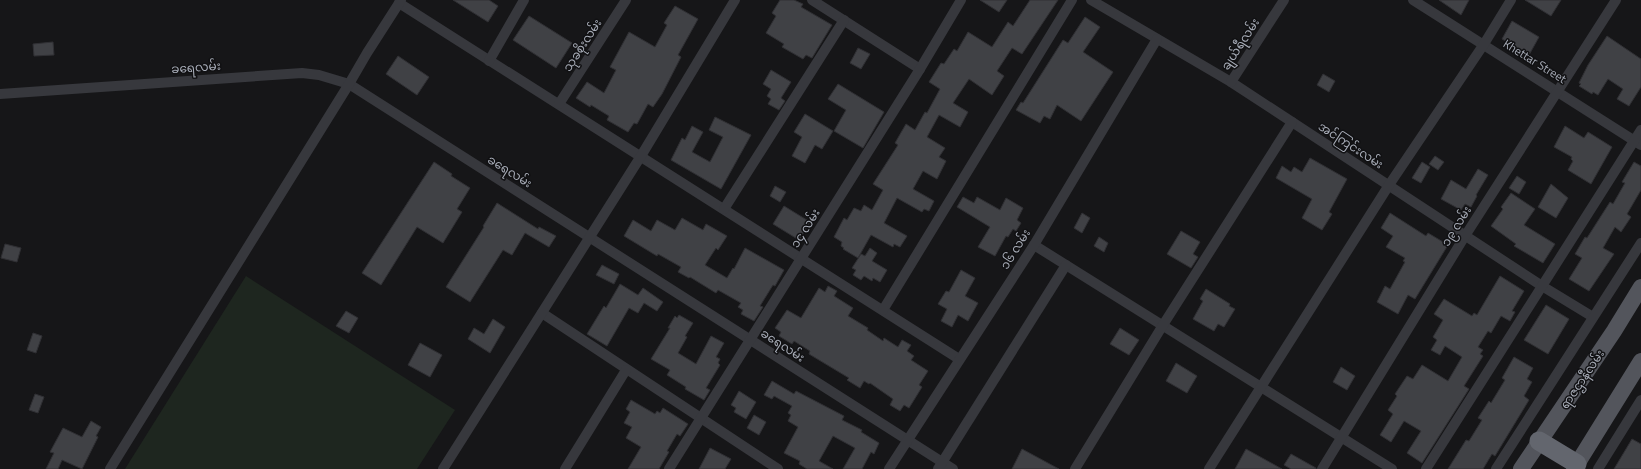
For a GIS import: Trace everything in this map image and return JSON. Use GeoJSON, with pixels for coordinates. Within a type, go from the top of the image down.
{"type":"FeatureCollection","features":[{"type":"Feature","properties":{"kind":"highway"},"geometry":{"type":"LineString","coordinates":[[1539,441],[1575,467]]}},
{"type":"Feature","properties":{"kind":"main road","name":"ရာဇဌာနီလမ်း"},"geometry":{"type":"LineString","coordinates":[[1521,469],[1614,331],[1641,288]]}},
{"type":"Feature","properties":{"kind":"main road"},"geometry":{"type":"LineString","coordinates":[[1575,467],[1641,361]]}},
{"type":"Feature","properties":{"kind":"street"},"geometry":{"type":"LineString","coordinates":[[489,61],[524,0]]}},
{"type":"Feature","properties":{"kind":"street","name":"သုခစိုးလမ်း"},"geometry":{"type":"LineString","coordinates":[[560,104],[626,0]]}},
{"type":"Feature","properties":{"kind":"street"},"geometry":{"type":"LineString","coordinates":[[443,469],[641,156],[735,0]]}},
{"type":"Feature","properties":{"kind":"street"},"geometry":{"type":"LineString","coordinates":[[812,0],[920,69]]}},
{"type":"Feature","properties":{"kind":"street","name":"၁၄ လမ်း"},"geometry":{"type":"LineString","coordinates":[[669,469],[920,69],[961,0]]}},
{"type":"Feature","properties":{"kind":"street"},"geometry":{"type":"LineString","coordinates":[[883,310],[1072,0]]}},
{"type":"Feature","properties":{"kind":"street","name":"အင်ကြင်းလမ်း"},"geometry":{"type":"LineString","coordinates":[[1091,0],[1231,82],[1542,286],[1593,317]]}},
{"type":"Feature","properties":{"kind":"street","name":"ချယ်ရီလမ်း"},"geometry":{"type":"LineString","coordinates":[[1231,82],[1284,0]]}},
{"type":"Feature","properties":{"kind":"street","name":"Khettar Street"},"geometry":{"type":"LineString","coordinates":[[1413,0],[1638,143]]}},
{"type":"Feature","properties":{"kind":"street"},"geometry":{"type":"LineString","coordinates":[[1209,469],[1389,185],[1484,44],[1511,0]]}},
{"type":"Feature","properties":{"kind":"street","name":"၁၉ လမ်း"},"geometry":{"type":"LineString","coordinates":[[1322,469],[1465,236],[1616,0]]}},
{"type":"Feature","properties":{"kind":"street"},"geometry":{"type":"LineString","coordinates":[[110,469],[350,84],[366,54],[400,1],[489,61],[560,104],[960,359]]}},
{"type":"Feature","properties":{"kind":"street"},"geometry":{"type":"LineString","coordinates":[[724,209],[844,20]]}},
{"type":"Feature","properties":{"kind":"street","name":"၁၆ လမ်း"},"geometry":{"type":"LineString","coordinates":[[889,469],[1034,245],[1157,39]]}},
{"type":"Feature","properties":{"kind":"street","name":"ခရေလမ်း"},"geometry":{"type":"LineString","coordinates":[[0,94],[302,73],[319,75],[350,84],[908,441],[940,466],[953,469]]}},
{"type":"Feature","properties":{"kind":"street"},"geometry":{"type":"LineString","coordinates":[[1075,469],[1163,325],[1292,122]]}},
{"type":"Feature","properties":{"kind":"street"},"geometry":{"type":"LineString","coordinates":[[1426,469],[1542,286],[1638,143],[1641,130]]}},
{"type":"Feature","properties":{"kind":"street"},"geometry":{"type":"LineString","coordinates":[[1496,469],[1641,243]]}},
{"type":"Feature","properties":{"kind":"street"},"geometry":{"type":"LineString","coordinates":[[1034,245],[1392,469]]}},
{"type":"Feature","properties":{"kind":"street"},"geometry":{"type":"LineString","coordinates":[[940,466],[1066,265]]}},
{"type":"Feature","properties":{"kind":"street"},"geometry":{"type":"LineString","coordinates":[[542,313],[776,469]]}},
{"type":"Feature","properties":{"kind":"street"},"geometry":{"type":"LineString","coordinates":[[566,469],[626,370]]}},
{"type":"Feature","properties":{"kind":"street"},"geometry":{"type":"LineString","coordinates":[[1598,469],[1641,400]]}},
{"type":"Feature","properties":{"kind":"shaded area"},"geometry":{"type":"Polygon","coordinates":[[[246,276],[455,410],[417,469],[125,469],[246,276]]]}},
{"type":"Feature","properties":{"kind":"building"},"geometry":{"type":"Polygon","coordinates":[[[453,0],[489,0],[498,6],[488,22],[453,0]]]}},
{"type":"Feature","properties":{"kind":"building"},"geometry":{"type":"Polygon","coordinates":[[[780,0],[794,0],[803,4],[801,7],[832,25],[812,58],[806,55],[803,59],[782,47],[784,44],[766,33],[776,16],[772,13],[780,0]]]}},
{"type":"Feature","properties":{"kind":"building"},"geometry":{"type":"Polygon","coordinates":[[[980,0],[1007,0],[999,12],[980,0]]]}},
{"type":"Feature","properties":{"kind":"building"},"geometry":{"type":"Polygon","coordinates":[[[1030,0],[1058,0],[1022,54],[1012,48],[997,71],[1004,76],[992,95],[969,79],[953,103],[968,112],[960,127],[939,115],[927,137],[945,148],[939,157],[946,161],[937,179],[923,171],[913,189],[934,201],[929,211],[924,209],[922,212],[897,198],[884,223],[907,236],[900,247],[894,244],[893,247],[871,235],[858,258],[843,249],[844,248],[841,246],[842,242],[834,237],[844,218],[847,220],[854,208],[861,211],[864,205],[872,210],[883,190],[873,184],[898,145],[895,143],[906,124],[915,130],[925,112],[927,113],[940,89],[929,82],[941,63],[944,64],[954,49],[957,51],[968,32],[992,47],[1008,22],[1013,26],[1030,0]]]}},
{"type":"Feature","properties":{"kind":"building"},"geometry":{"type":"Polygon","coordinates":[[[1439,0],[1469,0],[1461,15],[1439,0]]]}},
{"type":"Feature","properties":{"kind":"building"},"geometry":{"type":"Polygon","coordinates":[[[1525,0],[1561,0],[1551,16],[1525,0]]]}},
{"type":"Feature","properties":{"kind":"building"},"geometry":{"type":"Polygon","coordinates":[[[675,6],[698,19],[678,55],[681,57],[662,94],[653,107],[648,104],[637,124],[634,123],[628,132],[607,120],[609,116],[576,98],[587,82],[604,93],[616,70],[610,67],[629,32],[655,47],[667,25],[664,23],[675,6]]]}},
{"type":"Feature","properties":{"kind":"building"},"geometry":{"type":"Polygon","coordinates":[[[529,16],[572,43],[556,68],[513,40],[529,16]]]}},
{"type":"Feature","properties":{"kind":"building"},"geometry":{"type":"Polygon","coordinates":[[[1085,17],[1100,27],[1083,52],[1113,72],[1081,121],[1057,105],[1050,119],[1044,116],[1040,123],[1016,110],[1021,102],[1023,103],[1063,40],[1068,43],[1085,17]]]}},
{"type":"Feature","properties":{"kind":"building"},"geometry":{"type":"Polygon","coordinates":[[[1512,21],[1539,37],[1529,55],[1502,39],[1512,21]]]}},
{"type":"Feature","properties":{"kind":"building"},"geometry":{"type":"Polygon","coordinates":[[[1607,36],[1641,59],[1641,87],[1629,106],[1617,99],[1623,89],[1608,79],[1598,95],[1593,92],[1592,94],[1579,86],[1588,65],[1607,36]]]}},
{"type":"Feature","properties":{"kind":"building"},"geometry":{"type":"Polygon","coordinates":[[[53,42],[54,55],[34,56],[33,44],[53,42]]]}},
{"type":"Feature","properties":{"kind":"building"},"geometry":{"type":"Polygon","coordinates":[[[858,48],[870,54],[861,69],[850,63],[858,48]]]}},
{"type":"Feature","properties":{"kind":"building"},"geometry":{"type":"Polygon","coordinates":[[[398,56],[429,77],[417,95],[386,74],[398,56]]]}},
{"type":"Feature","properties":{"kind":"building"},"geometry":{"type":"Polygon","coordinates":[[[771,70],[791,82],[781,98],[785,101],[779,110],[768,104],[771,99],[767,96],[771,89],[763,84],[771,70]]]}},
{"type":"Feature","properties":{"kind":"building"},"geometry":{"type":"Polygon","coordinates":[[[1323,74],[1335,81],[1329,92],[1317,85],[1323,74]]]}},
{"type":"Feature","properties":{"kind":"building"},"geometry":{"type":"Polygon","coordinates":[[[838,84],[884,112],[863,148],[834,131],[846,110],[828,99],[838,84]]]}},
{"type":"Feature","properties":{"kind":"building"},"geometry":{"type":"Polygon","coordinates":[[[805,114],[833,131],[822,149],[815,145],[805,163],[792,156],[802,137],[794,132],[805,114]]]}},
{"type":"Feature","properties":{"kind":"building"},"geometry":{"type":"Polygon","coordinates":[[[715,117],[751,135],[721,189],[671,160],[682,138],[685,140],[692,126],[703,132],[692,152],[710,162],[723,137],[709,130],[715,117]]]}},
{"type":"Feature","properties":{"kind":"building"},"geometry":{"type":"Polygon","coordinates":[[[1565,126],[1584,138],[1588,132],[1612,147],[1591,184],[1568,170],[1573,161],[1571,159],[1572,157],[1554,147],[1565,126]]]}},
{"type":"Feature","properties":{"kind":"building"},"geometry":{"type":"Polygon","coordinates":[[[1435,156],[1444,162],[1438,170],[1429,164],[1435,156]]]}},
{"type":"Feature","properties":{"kind":"building"},"geometry":{"type":"Polygon","coordinates":[[[1310,158],[1347,179],[1329,212],[1332,214],[1322,230],[1302,218],[1312,199],[1276,178],[1282,166],[1291,172],[1294,167],[1302,172],[1310,158]]]}},
{"type":"Feature","properties":{"kind":"building"},"geometry":{"type":"Polygon","coordinates":[[[434,162],[452,174],[451,176],[470,188],[457,209],[462,212],[443,243],[417,227],[381,285],[362,273],[434,162]]]}},
{"type":"Feature","properties":{"kind":"building"},"geometry":{"type":"Polygon","coordinates":[[[1422,162],[1430,167],[1421,183],[1412,178],[1422,162]]]}},
{"type":"Feature","properties":{"kind":"building"},"geometry":{"type":"Polygon","coordinates":[[[1634,162],[1641,166],[1641,190],[1627,214],[1631,217],[1621,232],[1615,227],[1603,248],[1614,254],[1589,291],[1569,279],[1582,258],[1575,254],[1610,202],[1613,204],[1625,183],[1622,182],[1634,162]]]}},
{"type":"Feature","properties":{"kind":"building"},"geometry":{"type":"Polygon","coordinates":[[[1478,169],[1488,175],[1476,195],[1477,196],[1471,207],[1465,204],[1461,210],[1441,199],[1451,180],[1466,189],[1478,169]]]}},
{"type":"Feature","properties":{"kind":"building"},"geometry":{"type":"Polygon","coordinates":[[[1517,176],[1526,182],[1519,194],[1509,188],[1517,176]]]}},
{"type":"Feature","properties":{"kind":"building"},"geometry":{"type":"Polygon","coordinates":[[[1551,184],[1568,198],[1556,218],[1538,207],[1551,184]]]}},
{"type":"Feature","properties":{"kind":"building"},"geometry":{"type":"Polygon","coordinates":[[[775,186],[786,192],[780,202],[770,196],[775,186]]]}},
{"type":"Feature","properties":{"kind":"building"},"geometry":{"type":"Polygon","coordinates":[[[1511,193],[1535,209],[1524,225],[1555,244],[1543,263],[1514,246],[1516,244],[1491,226],[1503,209],[1501,207],[1511,193]]]}},
{"type":"Feature","properties":{"kind":"building"},"geometry":{"type":"Polygon","coordinates":[[[963,197],[974,203],[977,197],[1000,210],[1006,198],[1023,208],[1017,220],[1021,223],[1016,231],[1013,229],[1008,237],[1006,236],[995,256],[978,247],[990,227],[957,207],[963,197]]]}},
{"type":"Feature","properties":{"kind":"building"},"geometry":{"type":"Polygon","coordinates":[[[497,203],[538,229],[539,227],[556,236],[549,247],[525,233],[512,255],[503,250],[470,302],[446,287],[484,227],[483,226],[497,203]]]}},
{"type":"Feature","properties":{"kind":"building"},"geometry":{"type":"Polygon","coordinates":[[[784,206],[810,222],[799,240],[773,224],[784,206]]]}},
{"type":"Feature","properties":{"kind":"building"},"geometry":{"type":"Polygon","coordinates":[[[1082,213],[1090,218],[1082,233],[1074,228],[1082,213]]]}},
{"type":"Feature","properties":{"kind":"building"},"geometry":{"type":"Polygon","coordinates":[[[1390,213],[1426,236],[1428,233],[1448,245],[1415,299],[1408,295],[1398,314],[1377,302],[1385,286],[1390,289],[1405,262],[1403,261],[1405,258],[1386,247],[1393,236],[1381,228],[1390,213]]]}},
{"type":"Feature","properties":{"kind":"building"},"geometry":{"type":"Polygon","coordinates":[[[682,218],[703,230],[706,224],[727,236],[718,250],[716,248],[705,265],[727,278],[733,268],[734,269],[745,248],[784,270],[775,286],[773,285],[760,306],[763,307],[754,321],[741,314],[743,310],[738,307],[741,303],[718,290],[716,293],[690,277],[689,278],[678,272],[681,267],[658,254],[657,256],[624,236],[633,220],[651,231],[657,220],[675,230],[682,218]]]}},
{"type":"Feature","properties":{"kind":"building"},"geometry":{"type":"Polygon","coordinates":[[[1181,231],[1200,242],[1193,254],[1198,257],[1191,268],[1167,254],[1181,231]]]}},
{"type":"Feature","properties":{"kind":"building"},"geometry":{"type":"Polygon","coordinates":[[[1099,237],[1108,243],[1104,252],[1094,246],[1099,237]]]}},
{"type":"Feature","properties":{"kind":"building"},"geometry":{"type":"Polygon","coordinates":[[[5,244],[21,248],[17,262],[1,258],[5,244]]]}},
{"type":"Feature","properties":{"kind":"building"},"geometry":{"type":"Polygon","coordinates":[[[870,248],[877,253],[872,261],[887,270],[880,282],[873,278],[872,281],[864,276],[861,280],[853,275],[856,270],[852,268],[861,254],[865,256],[870,248]]]}},
{"type":"Feature","properties":{"kind":"building"},"geometry":{"type":"Polygon","coordinates":[[[602,265],[619,274],[614,284],[596,275],[602,265]]]}},
{"type":"Feature","properties":{"kind":"building"},"geometry":{"type":"Polygon","coordinates":[[[961,270],[975,278],[965,296],[978,303],[968,321],[958,315],[952,327],[941,321],[947,309],[938,304],[946,291],[949,292],[961,270]]]}},
{"type":"Feature","properties":{"kind":"building"},"geometry":{"type":"Polygon","coordinates":[[[1500,276],[1524,291],[1512,311],[1515,312],[1510,321],[1501,316],[1491,333],[1488,331],[1478,347],[1483,350],[1480,354],[1483,356],[1464,386],[1469,389],[1422,463],[1407,453],[1421,431],[1404,421],[1391,442],[1380,435],[1393,414],[1388,410],[1397,396],[1395,394],[1407,376],[1413,379],[1422,365],[1448,381],[1462,357],[1445,346],[1440,355],[1431,350],[1437,340],[1433,337],[1443,320],[1434,314],[1444,299],[1472,316],[1474,313],[1477,315],[1500,276]]]}},
{"type":"Feature","properties":{"kind":"building"},"geometry":{"type":"Polygon","coordinates":[[[620,284],[638,295],[643,288],[663,302],[657,311],[644,303],[638,313],[629,308],[607,346],[587,334],[604,306],[606,308],[620,284]]]}},
{"type":"Feature","properties":{"kind":"building"},"geometry":{"type":"Polygon","coordinates":[[[828,286],[837,291],[834,296],[853,308],[848,316],[868,328],[867,330],[883,341],[884,338],[898,347],[902,340],[911,345],[907,351],[914,356],[911,360],[928,371],[919,385],[922,387],[909,408],[904,405],[900,411],[890,405],[893,399],[870,383],[869,384],[864,381],[860,388],[847,380],[849,378],[809,354],[810,351],[794,341],[792,344],[779,336],[781,332],[775,328],[787,310],[801,318],[819,288],[825,292],[828,286]]]}},
{"type":"Feature","properties":{"kind":"building"},"geometry":{"type":"Polygon","coordinates":[[[1206,289],[1230,304],[1229,306],[1235,309],[1224,327],[1218,324],[1214,331],[1193,319],[1203,301],[1200,299],[1206,289]]]}},
{"type":"Feature","properties":{"kind":"building"},"geometry":{"type":"Polygon","coordinates":[[[1546,305],[1569,319],[1548,354],[1524,340],[1546,305]]]}},
{"type":"Feature","properties":{"kind":"building"},"geometry":{"type":"Polygon","coordinates":[[[346,311],[358,318],[349,333],[336,326],[346,311]]]}},
{"type":"Feature","properties":{"kind":"building"},"geometry":{"type":"Polygon","coordinates":[[[679,315],[693,323],[685,336],[687,337],[678,353],[696,364],[711,336],[724,343],[716,357],[720,359],[718,363],[720,365],[706,388],[710,390],[704,400],[685,389],[686,387],[667,375],[670,370],[651,359],[670,328],[668,328],[675,316],[677,318],[679,315]]]}},
{"type":"Feature","properties":{"kind":"building"},"geometry":{"type":"Polygon","coordinates":[[[493,319],[505,327],[490,353],[468,339],[474,328],[484,334],[493,319]]]}},
{"type":"Feature","properties":{"kind":"building"},"geometry":{"type":"Polygon","coordinates":[[[1120,328],[1139,340],[1129,355],[1110,344],[1120,328]]]}},
{"type":"Feature","properties":{"kind":"building"},"geometry":{"type":"Polygon","coordinates":[[[33,333],[42,336],[36,353],[27,350],[33,333]]]}},
{"type":"Feature","properties":{"kind":"building"},"geometry":{"type":"Polygon","coordinates":[[[420,343],[442,355],[430,377],[408,365],[420,343]]]}},
{"type":"Feature","properties":{"kind":"building"},"geometry":{"type":"Polygon","coordinates":[[[1514,357],[1533,368],[1527,379],[1532,382],[1524,396],[1529,400],[1495,456],[1492,454],[1483,469],[1448,469],[1466,440],[1469,441],[1482,420],[1478,418],[1489,401],[1491,403],[1505,380],[1502,378],[1514,357]]]}},
{"type":"Feature","properties":{"kind":"building"},"geometry":{"type":"Polygon","coordinates":[[[1176,363],[1197,376],[1187,393],[1166,381],[1176,363]]]}},
{"type":"Feature","properties":{"kind":"building"},"geometry":{"type":"Polygon","coordinates":[[[1341,367],[1355,376],[1347,390],[1333,382],[1341,367]]]}},
{"type":"Feature","properties":{"kind":"building"},"geometry":{"type":"Polygon","coordinates":[[[772,381],[794,394],[796,391],[844,416],[842,420],[862,430],[861,432],[879,443],[874,454],[871,452],[862,469],[843,469],[855,448],[833,436],[819,461],[833,469],[807,469],[799,464],[800,461],[784,453],[798,427],[788,421],[791,415],[788,413],[792,406],[774,396],[772,399],[764,395],[772,381]]]}},
{"type":"Feature","properties":{"kind":"building"},"geometry":{"type":"Polygon","coordinates":[[[739,391],[756,402],[746,419],[734,412],[736,408],[731,405],[739,391]]]}},
{"type":"Feature","properties":{"kind":"building"},"geometry":{"type":"Polygon","coordinates":[[[35,394],[44,397],[38,413],[29,410],[35,394]]]}},
{"type":"Feature","properties":{"kind":"building"},"geometry":{"type":"Polygon","coordinates":[[[631,400],[655,414],[657,411],[660,413],[663,408],[688,424],[680,436],[677,434],[659,469],[628,469],[641,447],[626,438],[632,427],[624,423],[630,412],[626,409],[631,400]]]}},
{"type":"Feature","properties":{"kind":"building"},"geometry":{"type":"Polygon","coordinates":[[[754,415],[766,422],[759,435],[747,428],[754,415]]]}},
{"type":"Feature","properties":{"kind":"building"},"geometry":{"type":"Polygon","coordinates":[[[91,421],[101,427],[96,436],[98,437],[82,469],[62,460],[58,469],[46,469],[54,453],[50,452],[63,428],[82,437],[91,421]]]}},
{"type":"Feature","properties":{"kind":"building"},"geometry":{"type":"Polygon","coordinates":[[[1632,439],[1641,444],[1641,469],[1614,469],[1632,439]]]}},
{"type":"Feature","properties":{"kind":"building"},"geometry":{"type":"Polygon","coordinates":[[[710,448],[731,459],[725,469],[699,469],[710,448]]]}},
{"type":"Feature","properties":{"kind":"building"},"geometry":{"type":"Polygon","coordinates":[[[1022,449],[1059,469],[1012,469],[1022,449]]]}},
{"type":"Feature","properties":{"kind":"building"},"geometry":{"type":"Polygon","coordinates":[[[1246,449],[1282,469],[1235,469],[1246,449]]]}},
{"type":"Feature","properties":{"kind":"building"},"geometry":{"type":"Polygon","coordinates":[[[1291,454],[1316,469],[1291,469],[1284,465],[1291,454]]]}}]}
